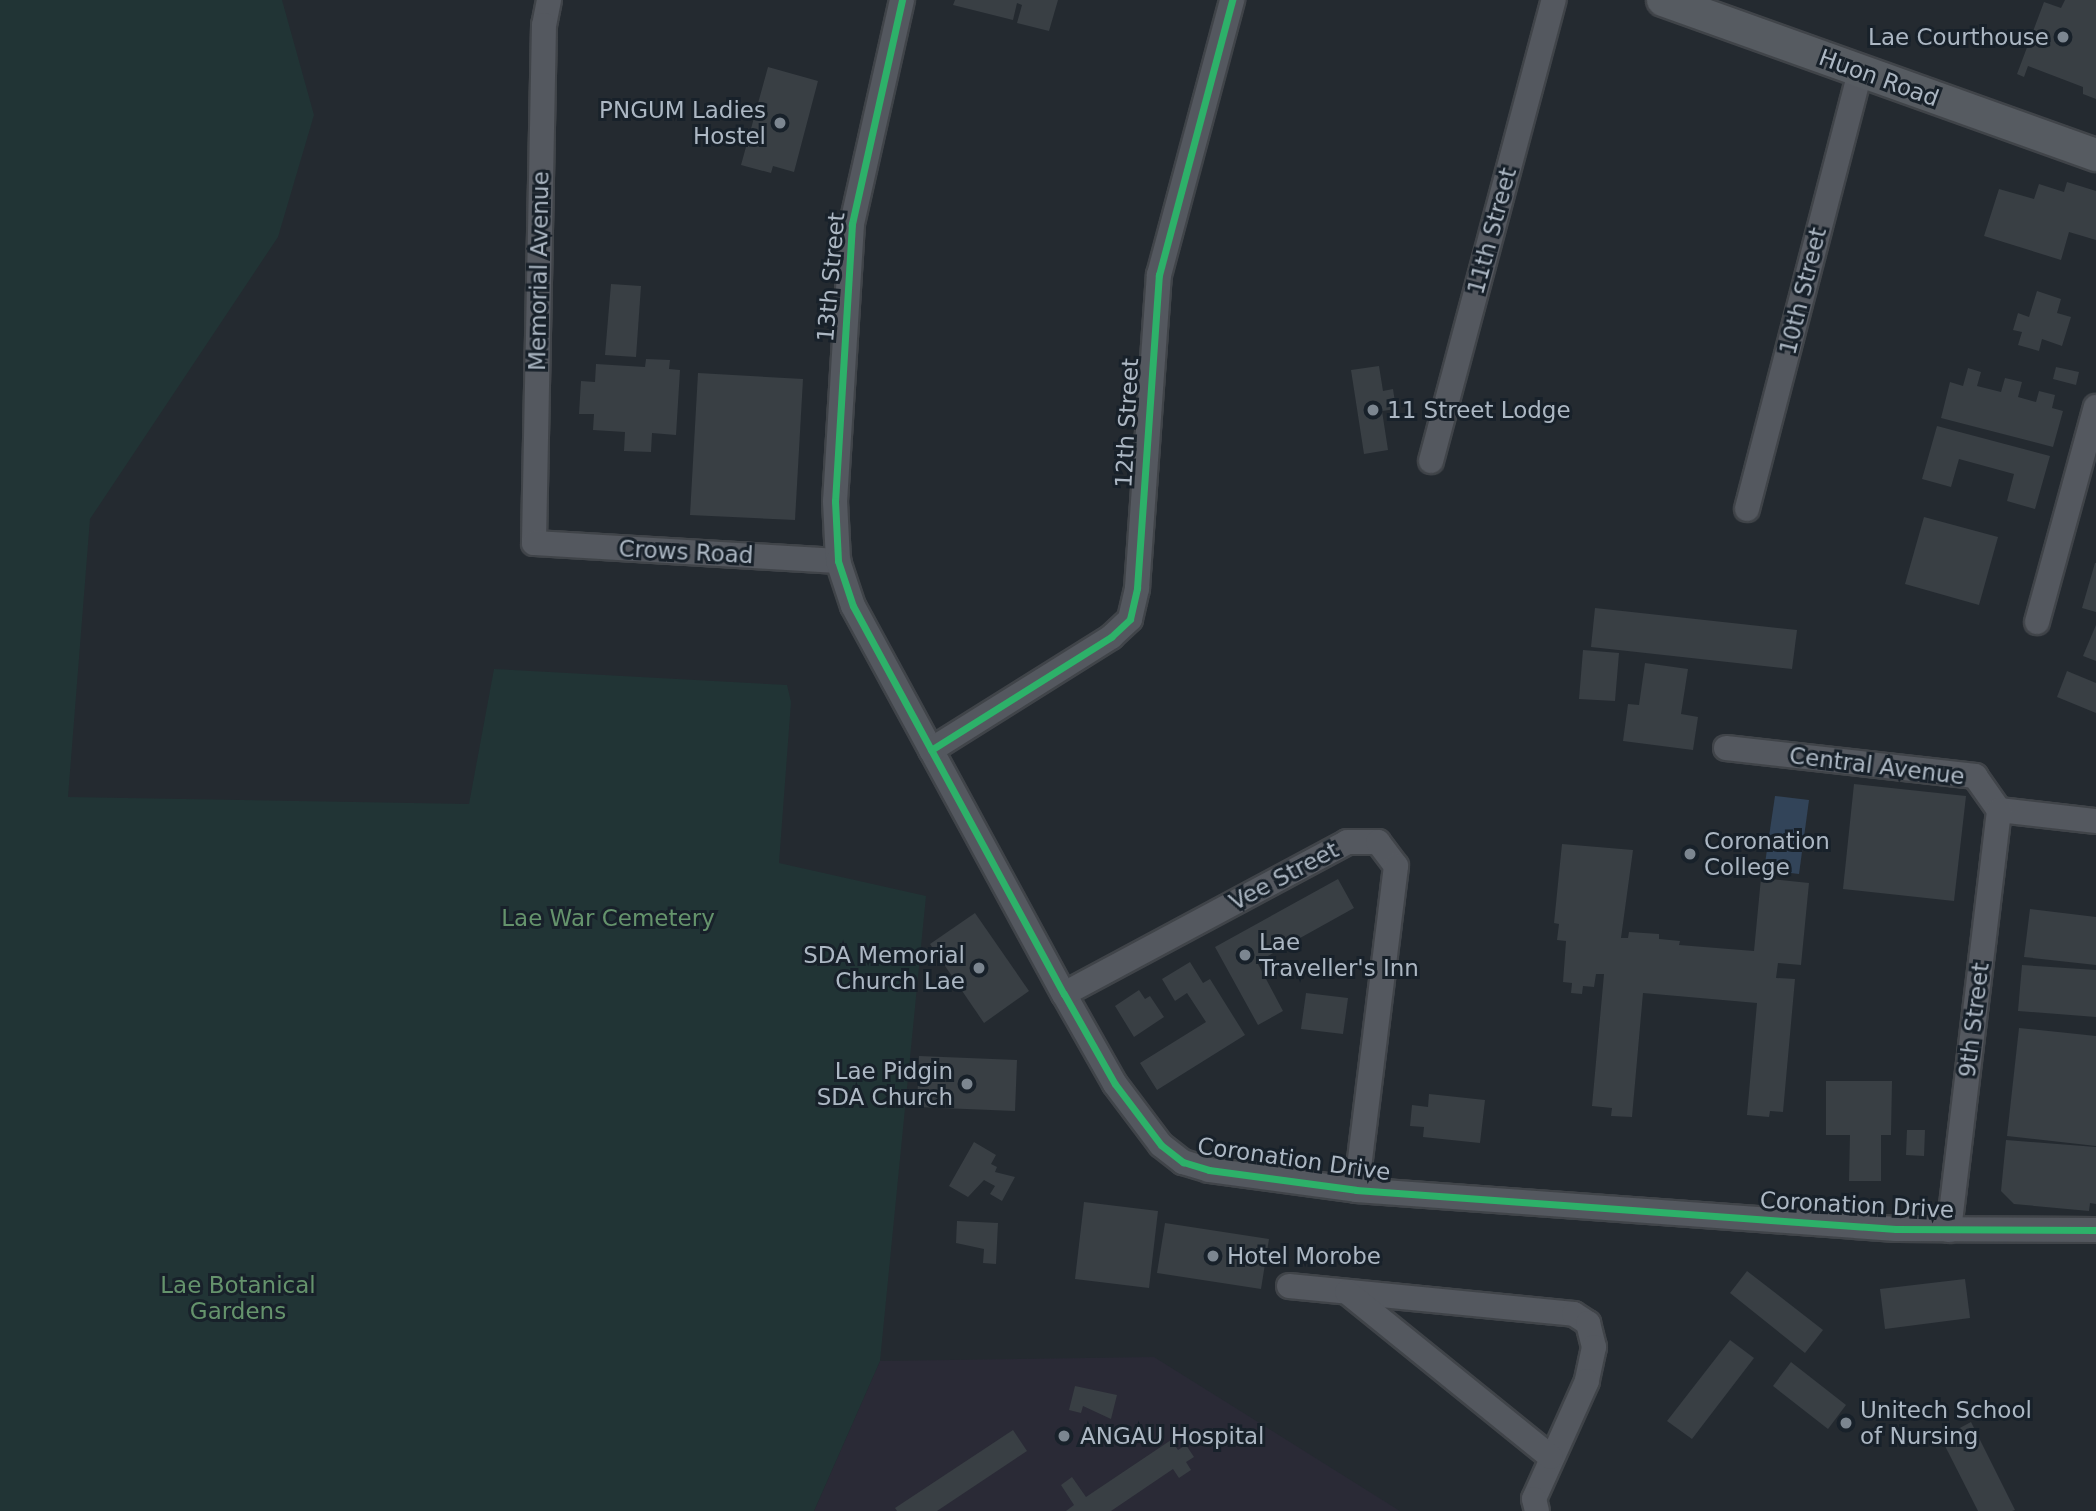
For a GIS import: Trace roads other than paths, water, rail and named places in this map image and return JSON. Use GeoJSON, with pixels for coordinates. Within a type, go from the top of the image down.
{"type":"FeatureCollection","features":[{"type":"Feature","properties":{"kind":"main road","name":"Huon Road"},"geometry":{"type":"LineString","coordinates":[[1663,0],[2096,155]]}},
{"type":"Feature","properties":{"kind":"street","name":"Memorial Avenue"},"geometry":{"type":"LineString","coordinates":[[534,543],[544,25],[549,0]]}},
{"type":"Feature","properties":{"kind":"street","name":"13th Street"},"geometry":{"type":"LineString","coordinates":[[838,561],[835,501],[852,224],[902,0]]}},
{"type":"Feature","properties":{"kind":"street","name":"12th Street"},"geometry":{"type":"LineString","coordinates":[[931,750],[1111,637],[1130,619],[1136,588],[1159,275],[1232,0]]}},
{"type":"Feature","properties":{"kind":"street","name":"11th Street"},"geometry":{"type":"LineString","coordinates":[[1431,461],[1554,0]]}},
{"type":"Feature","properties":{"kind":"street","name":"10th Street"},"geometry":{"type":"LineString","coordinates":[[1747,509],[1860,72]]}},
{"type":"Feature","properties":{"kind":"street"},"geometry":{"type":"LineString","coordinates":[[2037,622],[2096,407]]}},
{"type":"Feature","properties":{"kind":"street","name":"Crows Road"},"geometry":{"type":"LineString","coordinates":[[534,543],[838,561]]}},
{"type":"Feature","properties":{"kind":"street","name":"Coronation Drive"},"geometry":{"type":"LineString","coordinates":[[838,561],[853,606],[1063,994],[1143,1125],[1183,1162],[1356,1190],[1949,1230],[2096,1230]]}},
{"type":"Feature","properties":{"kind":"street","name":"Central Avenue"},"geometry":{"type":"LineString","coordinates":[[1726,748],[1975,776],[1999,810]]}},
{"type":"Feature","properties":{"kind":"street"},"geometry":{"type":"LineString","coordinates":[[1999,810],[2096,821]]}},
{"type":"Feature","properties":{"kind":"street","name":"9th Street"},"geometry":{"type":"LineString","coordinates":[[1949,1230],[1999,810]]}},
{"type":"Feature","properties":{"kind":"street","name":"Vee Street"},"geometry":{"type":"LineString","coordinates":[[1063,994],[1347,842],[1378,842],[1396,866],[1356,1190]]}},
{"type":"Feature","properties":{"kind":"street"},"geometry":{"type":"LineString","coordinates":[[1289,1286],[1573,1314],[1588,1323],[1594,1348],[1587,1381],[1534,1499],[1538,1511]]}},
{"type":"Feature","properties":{"kind":"street"},"geometry":{"type":"LineString","coordinates":[[1347,1292],[1551,1458]]}},
{"type":"Feature","properties":{"kind":"water"},"geometry":{"type":"Polygon","coordinates":[[[1775,796],[1809,800],[1799,874],[1764,870],[1775,796]]]}},
{"type":"Feature","properties":{"kind":"place","name":"Lae Courthouse"},"geometry":{"type":"Point","coordinates":[2063,37]}},
{"type":"Feature","properties":{"kind":"place","name":"PNGUM Ladies Hostel"},"geometry":{"type":"Point","coordinates":[780,123]}},
{"type":"Feature","properties":{"kind":"place","name":"11 Street Lodge"},"geometry":{"type":"Point","coordinates":[1373,410]}},
{"type":"Feature","properties":{"kind":"place","name":"Coronation College"},"geometry":{"type":"Point","coordinates":[1690,854]}},
{"type":"Feature","properties":{"kind":"place","name":"Lae Traveller's Inn"},"geometry":{"type":"Point","coordinates":[1245,955]}},
{"type":"Feature","properties":{"kind":"place","name":"SDA Memorial Church Lae"},"geometry":{"type":"Point","coordinates":[979,968]}},
{"type":"Feature","properties":{"kind":"place","name":"Lae Pidgin SDA Church"},"geometry":{"type":"Point","coordinates":[967,1084]}},
{"type":"Feature","properties":{"kind":"place","name":"Hotel Morobe"},"geometry":{"type":"Point","coordinates":[1213,1256]}},
{"type":"Feature","properties":{"kind":"place","name":"Unitech School of Nursing"},"geometry":{"type":"Point","coordinates":[1846,1423]}},
{"type":"Feature","properties":{"kind":"place","name":"ANGAU Hospital"},"geometry":{"type":"Point","coordinates":[1064,1436]}},
{"type":"Feature","properties":{"kind":"park label","name":"Lae War Cemetery"},"geometry":{"type":"Point","coordinates":[608,918]}},
{"type":"Feature","properties":{"kind":"park label","name":"Lae Botanical Gardens"},"geometry":{"type":"Point","coordinates":[238,1298]}}]}
